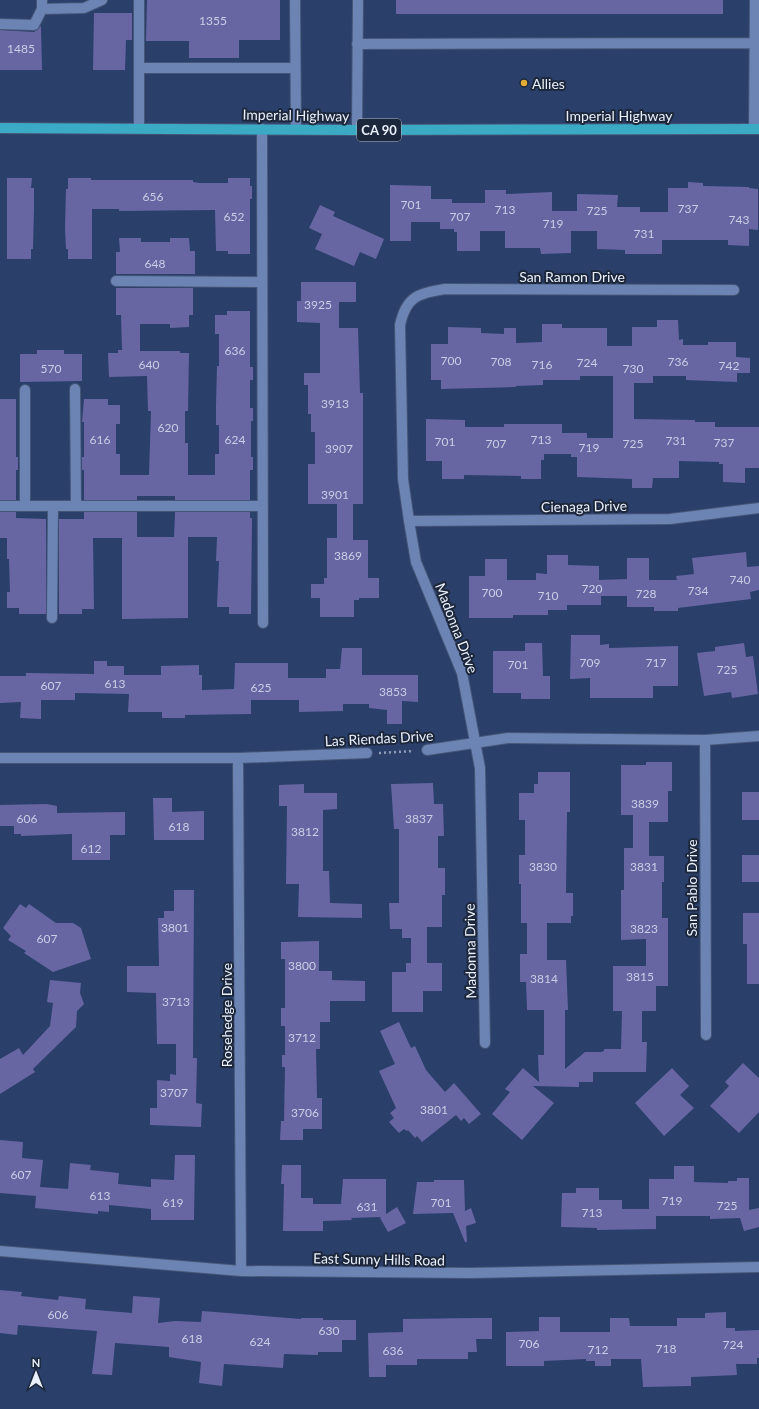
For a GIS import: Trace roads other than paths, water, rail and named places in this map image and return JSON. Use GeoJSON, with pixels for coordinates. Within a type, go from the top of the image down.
{"type":"FeatureCollection","features":[{"type":"Feature","properties":{"kind":"main road","name":"Imperial Highway"},"geometry":{"type":"LineString","coordinates":[[0,128],[262,128],[357,130],[757,129]]}},
{"type":"Feature","properties":{"kind":"street"},"geometry":{"type":"LineString","coordinates":[[0,24],[34,25],[42,4],[84,8],[102,0]]}},
{"type":"Feature","properties":{"kind":"street"},"geometry":{"type":"LineString","coordinates":[[139,0],[139,128]]}},
{"type":"Feature","properties":{"kind":"street"},"geometry":{"type":"LineString","coordinates":[[295,0],[296,129]]}},
{"type":"Feature","properties":{"kind":"street"},"geometry":{"type":"LineString","coordinates":[[357,130],[358,0]]}},
{"type":"Feature","properties":{"kind":"street"},"geometry":{"type":"LineString","coordinates":[[755,0],[757,129]]}},
{"type":"Feature","properties":{"kind":"street"},"geometry":{"type":"LineString","coordinates":[[357,44],[755,43]]}},
{"type":"Feature","properties":{"kind":"street"},"geometry":{"type":"LineString","coordinates":[[140,68],[295,68]]}},
{"type":"Feature","properties":{"kind":"street"},"geometry":{"type":"LineString","coordinates":[[262,128],[263,623]]}},
{"type":"Feature","properties":{"kind":"street"},"geometry":{"type":"LineString","coordinates":[[116,281],[262,282]]}},
{"type":"Feature","properties":{"kind":"street","name":"San Ramon Drive"},"geometry":{"type":"LineString","coordinates":[[412,298],[426,292],[445,289],[734,290]]}},
{"type":"Feature","properties":{"kind":"street","name":"Madonna Drive"},"geometry":{"type":"LineString","coordinates":[[412,298],[403,310],[400,325],[404,479],[408,521],[416,562],[462,674],[480,768],[485,1043]]}},
{"type":"Feature","properties":{"kind":"street"},"geometry":{"type":"LineString","coordinates":[[74,389],[76,506]]}},
{"type":"Feature","properties":{"kind":"street"},"geometry":{"type":"LineString","coordinates":[[26,390],[26,506]]}},
{"type":"Feature","properties":{"kind":"street"},"geometry":{"type":"LineString","coordinates":[[0,506],[262,506]]}},
{"type":"Feature","properties":{"kind":"street"},"geometry":{"type":"LineString","coordinates":[[52,506],[52,618]]}},
{"type":"Feature","properties":{"kind":"street","name":"Cienaga Drive"},"geometry":{"type":"LineString","coordinates":[[408,521],[670,519],[759,508]]}},
{"type":"Feature","properties":{"kind":"street","name":"Las Riendas Drive"},"geometry":{"type":"LineString","coordinates":[[427,750],[508,738],[705,740],[759,736]]}},
{"type":"Feature","properties":{"kind":"street","name":"San Pablo Drive"},"geometry":{"type":"LineString","coordinates":[[705,740],[706,1035]]}},
{"type":"Feature","properties":{"kind":"street","name":"Las Riendas Drive"},"geometry":{"type":"LineString","coordinates":[[0,758],[238,758],[367,753]]}},
{"type":"Feature","properties":{"kind":"street","name":"Rosehedge Drive"},"geometry":{"type":"LineString","coordinates":[[238,758],[241,1271]]}},
{"type":"Feature","properties":{"kind":"street","name":"East Sunny Hills Road"},"geometry":{"type":"LineString","coordinates":[[0,1251],[241,1271],[470,1273],[759,1267]]}},
{"type":"Feature","properties":{"kind":"place","name":"Allies"},"geometry":{"type":"Point","coordinates":[524,83]}}]}
